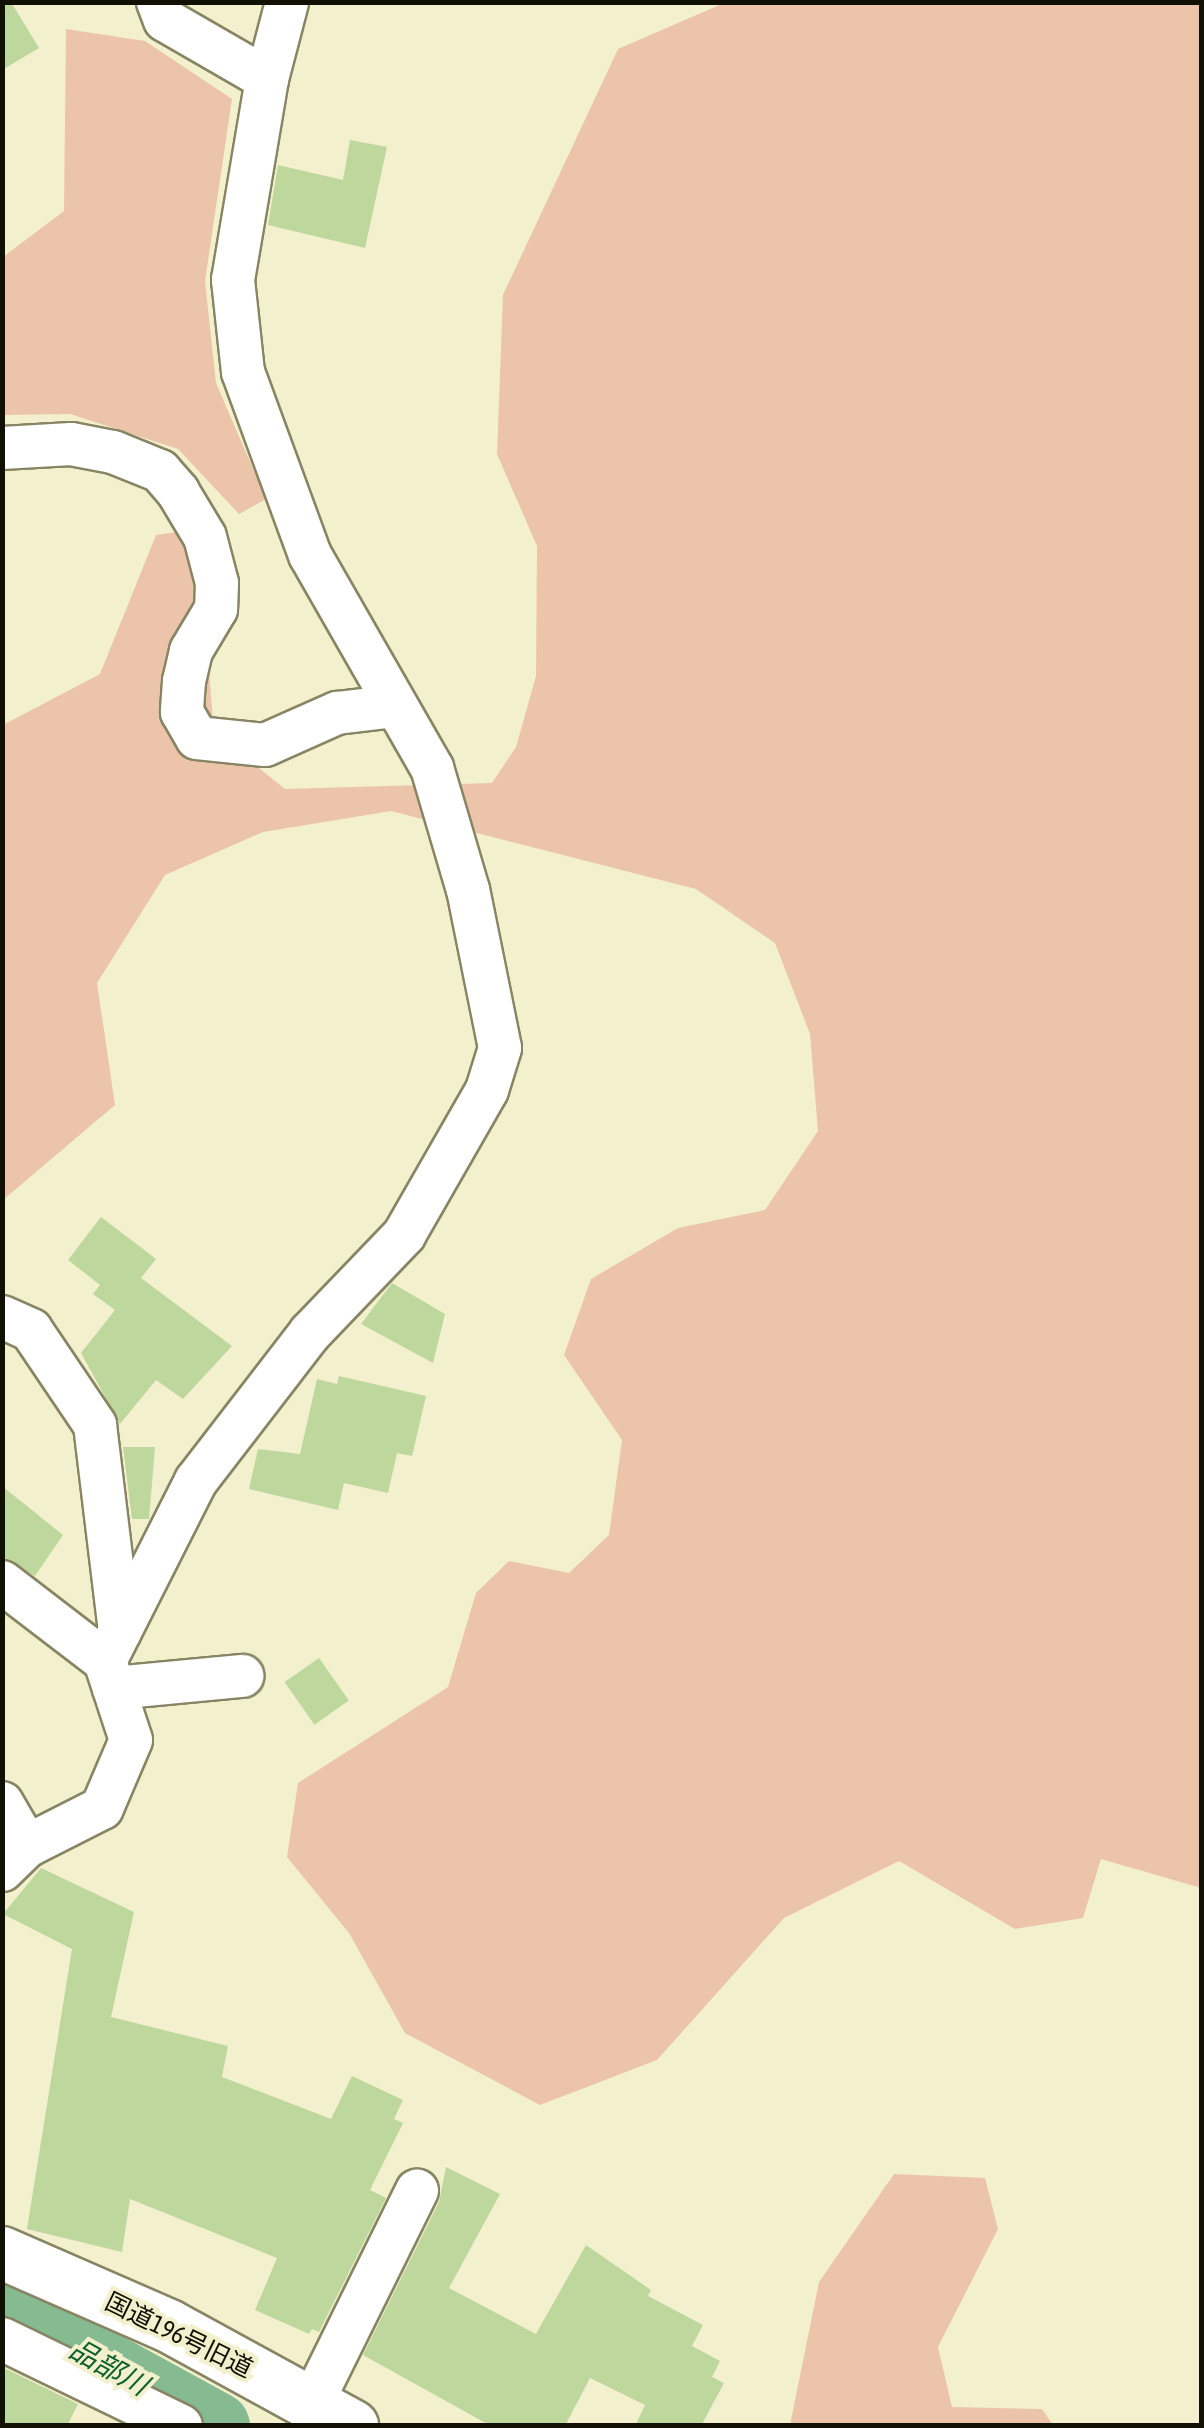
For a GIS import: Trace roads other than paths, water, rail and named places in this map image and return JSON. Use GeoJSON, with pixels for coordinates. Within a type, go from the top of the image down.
{"type":"FeatureCollection","features":[{"type":"Feature","properties":{"kind":"street"},"geometry":{"type":"LineString","coordinates":[[158,2],[176,28],[267,79]]}},
{"type":"Feature","properties":{"kind":"street"},"geometry":{"type":"LineString","coordinates":[[113,1660],[196,1481],[310,1334],[404,1235],[487,1090],[500,1048],[468,890],[432,768],[310,555],[242,372],[233,280],[267,79],[287,2]]}},
{"type":"Feature","properties":{"kind":"street"},"geometry":{"type":"LineString","coordinates":[[2,448],[58,443],[113,452],[160,470],[178,492],[205,537],[217,583],[216,609],[191,651],[184,681],[182,712],[198,738],[265,745],[338,713],[396,706]]}},
{"type":"Feature","properties":{"kind":"street"},"geometry":{"type":"LineString","coordinates":[[2,1317],[31,1330],[94,1424],[113,1660],[131,1740],[102,1808],[15,1858],[2,1802]]}},
{"type":"Feature","properties":{"kind":"street"},"geometry":{"type":"LineString","coordinates":[[2,1582],[113,1660],[242,1676]]}},
{"type":"Feature","properties":{"kind":"street"},"geometry":{"type":"LineString","coordinates":[[332,2414],[417,2191]]}},
{"type":"Feature","properties":{"kind":"street","name":"国道196号旧道"},"geometry":{"type":"LineString","coordinates":[[2,2253],[169,2326],[332,2414]]}},
{"type":"Feature","properties":{"kind":"street"},"geometry":{"type":"LineString","coordinates":[[2,2339],[182,2426]]}},
{"type":"Feature","properties":{"kind":"waterway","name":"品部川"},"geometry":{"type":"LineString","coordinates":[[2,2309],[216,2426]]}}]}
